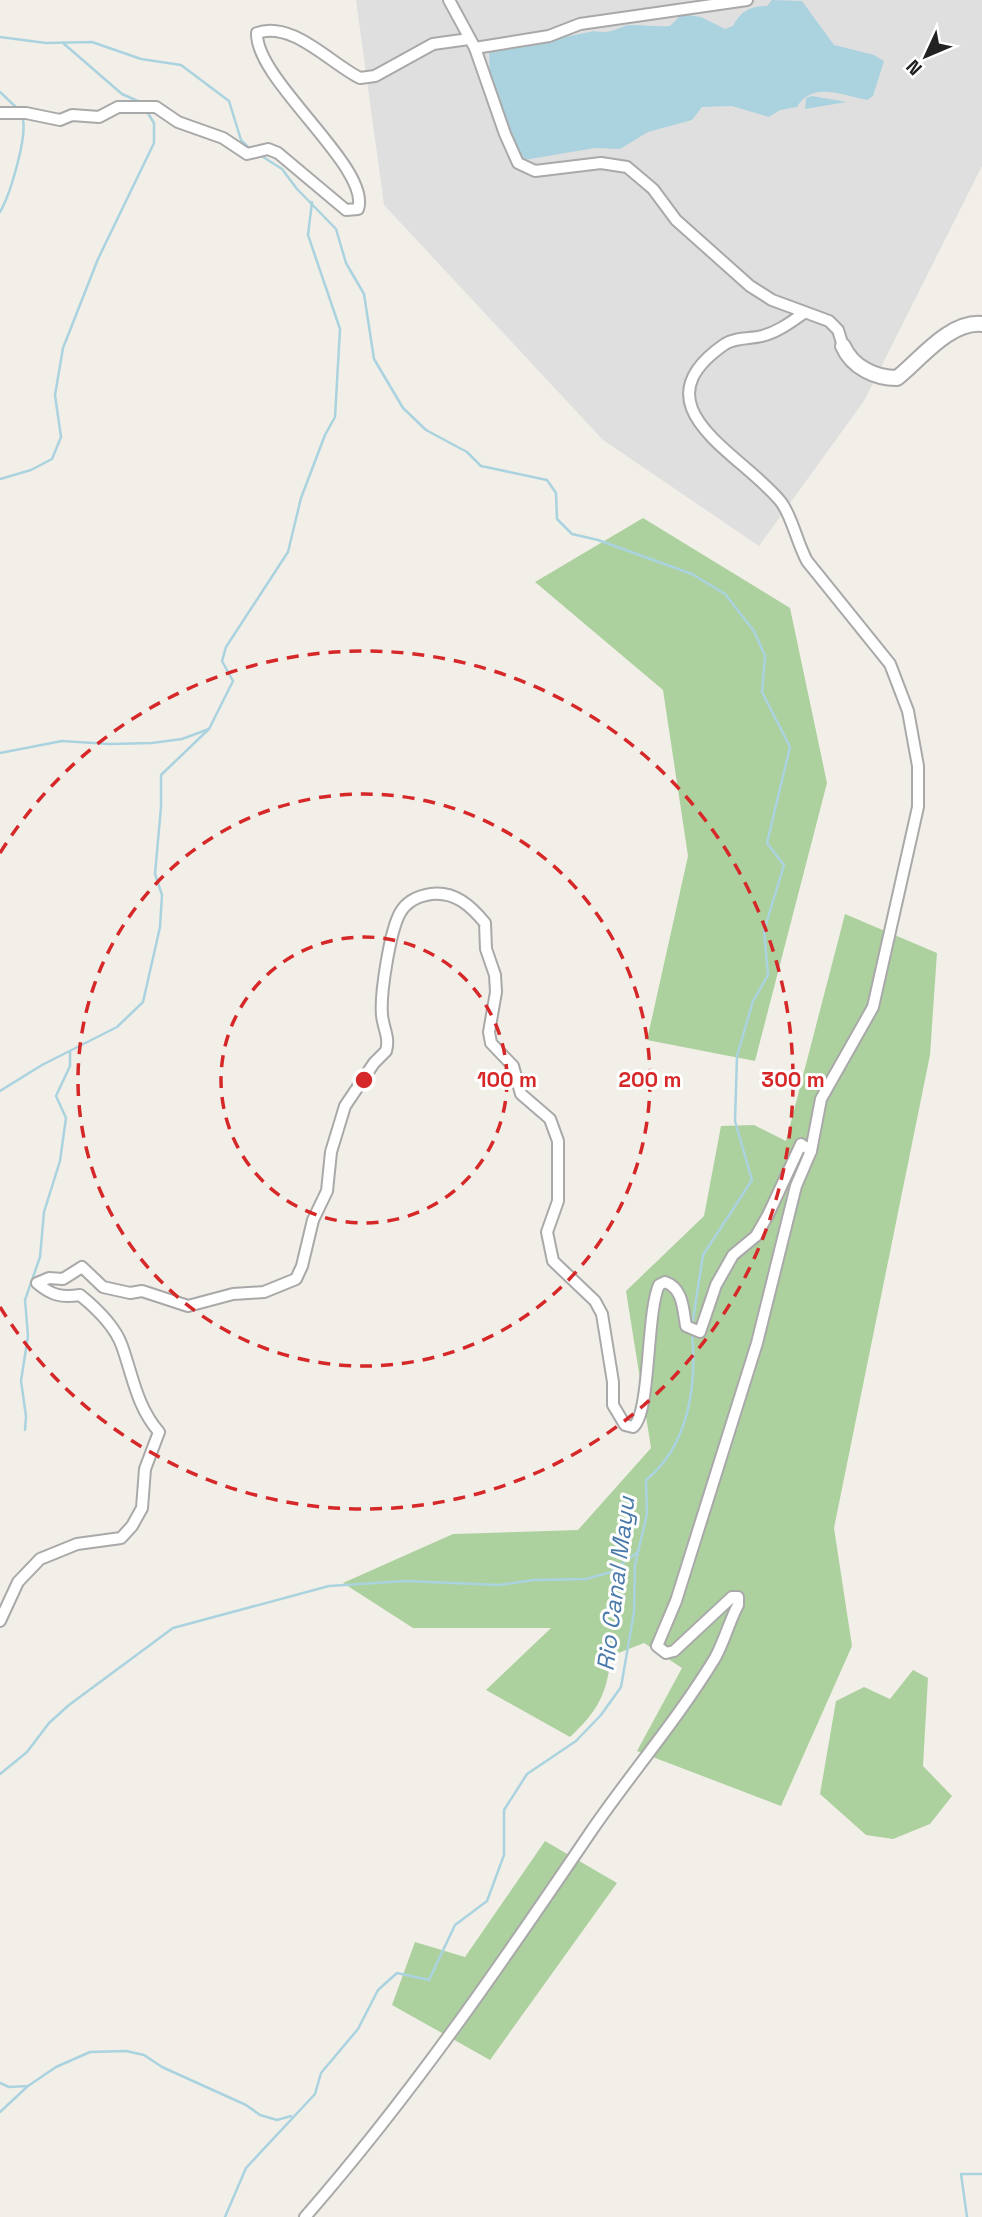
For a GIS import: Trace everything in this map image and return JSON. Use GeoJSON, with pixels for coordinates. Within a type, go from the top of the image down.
{"type":"FeatureCollection","features":[{"type":"Feature","properties":{"kind":"street"},"geometry":{"type":"LineString","coordinates":[[449,0],[472,44],[518,163],[535,171],[601,163],[627,167],[653,189],[677,220],[750,286],[772,300],[829,320],[838,330],[842,346],[855,363],[873,374],[897,378],[916,359],[953,332],[982,324]]}},
{"type":"Feature","properties":{"kind":"street"},"geometry":{"type":"LineString","coordinates":[[0,113],[26,113],[60,120],[72,116],[99,117],[118,107],[156,107],[178,122],[223,138],[247,154],[268,149],[278,153],[346,210],[353,211],[358,209],[360,201],[355,187],[313,122],[265,63],[257,44],[257,33],[274,29],[330,55],[360,78],[375,76],[433,44],[472,44],[549,36],[580,24],[741,1]]}},
{"type":"Feature","properties":{"kind":"street"},"geometry":{"type":"LineString","coordinates":[[305,2217],[398,2105],[495,1973],[604,1812],[654,1748],[716,1655],[738,1597],[732,1597],[722,1604],[674,1651],[667,1653],[657,1646],[676,1601],[757,1343],[796,1186],[811,1151],[821,1099],[873,1007],[918,807],[918,766],[908,711],[890,664],[807,561],[782,503],[709,433],[691,409],[687,393],[701,368],[728,342],[777,331],[804,313]]}},
{"type":"Feature","properties":{"kind":"street"},"geometry":{"type":"LineString","coordinates":[[0,1621],[18,1582],[40,1559],[77,1544],[121,1538],[132,1526],[142,1508],[145,1469],[159,1432],[142,1408],[122,1346],[106,1321],[80,1295],[63,1297],[49,1293],[37,1283],[48,1278],[63,1279],[82,1267],[103,1287],[130,1293],[142,1291],[188,1306],[233,1294],[264,1292],[296,1279],[303,1266],[313,1220],[327,1191],[331,1152],[345,1105],[374,1063],[386,1051],[387,1032],[382,1015],[394,930],[399,914],[418,897],[443,893],[458,898],[471,906],[485,923],[486,949],[495,975],[496,992],[489,1032],[491,1043],[513,1066],[521,1094],[550,1119],[558,1141],[558,1200],[547,1233],[553,1261],[595,1301],[602,1314],[613,1381],[613,1405],[625,1425],[633,1427],[642,1415],[646,1360],[652,1335],[652,1307],[659,1285],[665,1282],[674,1285],[680,1295],[686,1326],[699,1332],[716,1285],[733,1255],[755,1236],[768,1215],[801,1144],[811,1151]]}},
{"type":"Feature","properties":{"kind":"shaded area"},"geometry":{"type":"Polygon","coordinates":[[[356,0],[982,0],[982,166],[864,401],[759,546],[603,440],[384,205],[356,0]]]}},
{"type":"Feature","properties":{"kind":"green space"},"geometry":{"type":"Polygon","coordinates":[[[643,518],[790,608],[827,783],[755,1061],[647,1040],[688,856],[663,690],[535,582],[643,518]]]}},
{"type":"Feature","properties":{"kind":"green space"},"geometry":{"type":"Polygon","coordinates":[[[845,914],[937,953],[930,1055],[834,1528],[852,1646],[781,1806],[637,1751],[682,1668],[644,1643],[611,1656],[600,1701],[588,1719],[570,1737],[486,1690],[551,1628],[413,1628],[343,1583],[453,1534],[578,1530],[651,1448],[626,1291],[704,1216],[721,1126],[754,1125],[786,1141],[845,914]]]}},
{"type":"Feature","properties":{"kind":"green space"},"geometry":{"type":"Polygon","coordinates":[[[913,1670],[928,1678],[923,1766],[952,1796],[930,1824],[893,1839],[866,1835],[820,1794],[836,1701],[864,1687],[890,1699],[913,1670]]]}},
{"type":"Feature","properties":{"kind":"green space"},"geometry":{"type":"Polygon","coordinates":[[[545,1841],[617,1883],[490,2060],[392,2005],[415,1942],[465,1957],[545,1841]]]}},
{"type":"Feature","properties":{"kind":"water"},"geometry":{"type":"Polygon","coordinates":[[[772,0],[802,1],[834,45],[874,55],[884,61],[873,96],[867,100],[838,93],[819,92],[803,99],[797,107],[780,110],[769,117],[732,106],[702,107],[692,120],[648,132],[620,149],[595,148],[524,160],[517,154],[490,77],[489,53],[594,31],[607,32],[629,25],[670,26],[682,14],[701,17],[725,29],[733,26],[747,10],[767,6],[772,0]]]}},
{"type":"Feature","properties":{"kind":"water"},"geometry":{"type":"Polygon","coordinates":[[[812,96],[847,102],[805,109],[806,98],[812,96]]]}},
{"type":"Feature","properties":{"kind":"waterway","name":"Rio Canal Mayu"},"geometry":{"type":"LineString","coordinates":[[0,37],[46,43],[92,42],[141,59],[181,65],[229,101],[241,140],[251,150]]}},
{"type":"Feature","properties":{"kind":"waterway"},"geometry":{"type":"LineString","coordinates":[[63,43],[122,94],[140,102]]}},
{"type":"Feature","properties":{"kind":"waterway"},"geometry":{"type":"LineString","coordinates":[[0,92],[19,110]]}},
{"type":"Feature","properties":{"kind":"waterway"},"geometry":{"type":"LineString","coordinates":[[0,479],[31,470],[52,459],[61,437],[55,395],[63,348],[98,259],[154,143],[154,123],[146,110]]}},
{"type":"Feature","properties":{"kind":"waterway"},"geometry":{"type":"LineString","coordinates":[[0,212],[21,149],[22,116]]}},
{"type":"Feature","properties":{"kind":"waterway","name":"Rio Canal Mayu"},"geometry":{"type":"LineString","coordinates":[[260,155],[282,169],[297,189],[336,229],[346,263],[364,294],[374,359],[403,408],[426,430],[467,452],[481,466],[547,480],[556,493],[557,519],[572,534],[598,540],[692,574],[725,594],[754,631],[765,656],[762,692],[790,747],[767,843],[784,865],[764,931],[768,975],[753,1001],[737,1056],[735,1121],[752,1180],[703,1255],[692,1326]]}},
{"type":"Feature","properties":{"kind":"waterway"},"geometry":{"type":"LineString","coordinates":[[0,1091],[42,1065],[117,1027],[143,1002],[160,927],[162,895],[155,874],[161,775],[209,729],[233,681],[222,661],[226,647],[288,552],[301,498],[325,435],[335,417],[340,329],[308,235],[312,202]]}},
{"type":"Feature","properties":{"kind":"waterway"},"geometry":{"type":"LineString","coordinates":[[0,753],[62,741],[152,743],[182,739],[209,729]]}},
{"type":"Feature","properties":{"kind":"waterway"},"geometry":{"type":"LineString","coordinates":[[25,1430],[26,1416],[21,1381],[28,1336],[25,1300],[40,1257],[44,1212],[60,1161],[66,1118],[56,1096],[70,1066],[70,1051]]}},
{"type":"Feature","properties":{"kind":"waterway","name":"Rio Canal Mayu"},"geometry":{"type":"LineString","coordinates":[[225,2217],[246,2168],[315,2094],[321,2073],[358,2029],[378,1990],[397,1973],[429,1980],[455,1925],[487,1901],[504,1855],[504,1810],[527,1774],[576,1741],[601,1715],[621,1687],[634,1612],[635,1565],[647,1514],[646,1480],[661,1466],[672,1450],[687,1413],[693,1373],[692,1332]]}},
{"type":"Feature","properties":{"kind":"waterway"},"geometry":{"type":"LineString","coordinates":[[0,1774],[27,1752],[49,1723],[69,1705],[173,1628],[329,1586],[406,1581],[499,1585],[534,1580],[586,1579],[611,1572],[638,1552]]}},
{"type":"Feature","properties":{"kind":"waterway"},"geometry":{"type":"LineString","coordinates":[[0,2083],[9,2087],[28,2086],[56,2067],[90,2052],[126,2051],[144,2055],[162,2067],[246,2105],[260,2115],[277,2120],[291,2116]]}},
{"type":"Feature","properties":{"kind":"waterway"},"geometry":{"type":"LineString","coordinates":[[0,2112],[28,2086]]}},
{"type":"Feature","properties":{"kind":"waterway"},"geometry":{"type":"LineString","coordinates":[[967,2217],[961,2174],[982,2174]]}}]}
